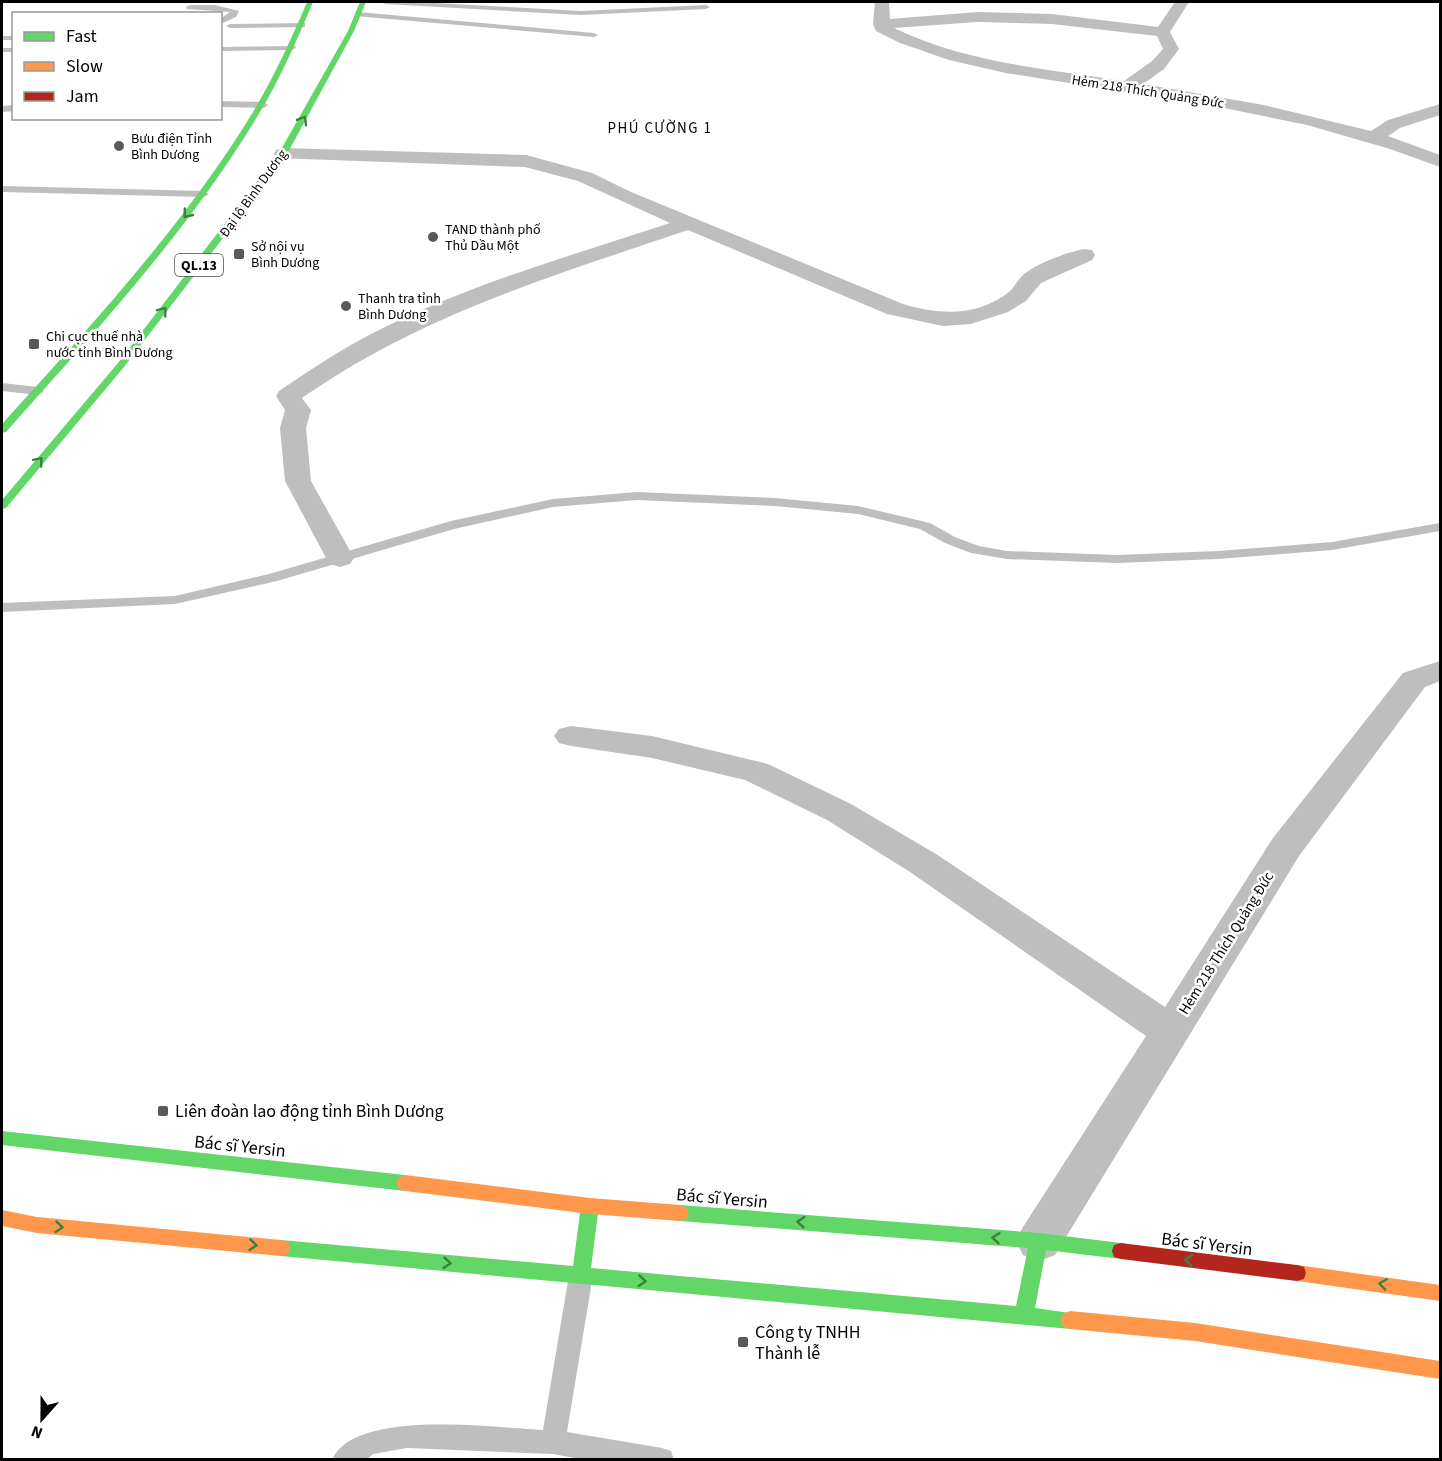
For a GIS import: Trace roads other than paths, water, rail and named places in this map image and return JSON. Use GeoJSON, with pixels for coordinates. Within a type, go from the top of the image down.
{"type":"FeatureCollection","features":[{"type":"Feature","properties":{"kind":"main road","name":"QL.13"},"geometry":{"type":"LineString","coordinates":[[2,430],[72,353],[237,153],[292,48],[310,2]]}},
{"type":"Feature","properties":{"kind":"main road","name":"Đại lộ Bình Dương"},"geometry":{"type":"LineString","coordinates":[[2,506],[121,365],[272,154],[351,32],[361,8]]}},
{"type":"Feature","properties":{"kind":"main road","name":"Bác sĩ Yersin"},"geometry":{"type":"LineString","coordinates":[[2,1138],[590,1206],[1039,1241],[1386,1284],[1440,1293]]}},
{"type":"Feature","properties":{"kind":"main road"},"geometry":{"type":"LineString","coordinates":[[580,1275],[590,1206]]}},
{"type":"Feature","properties":{"kind":"main road"},"geometry":{"type":"LineString","coordinates":[[2,1218],[37,1225],[1196,1332],[1440,1370]]}},
{"type":"Feature","properties":{"kind":"main road"},"geometry":{"type":"LineString","coordinates":[[1023,1317],[1039,1241]]}},
{"type":"Feature","properties":{"kind":"street"},"geometry":{"type":"LineString","coordinates":[[882,2],[881,24],[977,17],[1052,19],[1161,32],[1169,42],[1171,49],[1158,65],[1128,87]]}},
{"type":"Feature","properties":{"kind":"street"},"geometry":{"type":"LineString","coordinates":[[1161,32],[1182,2]]}},
{"type":"Feature","properties":{"kind":"street","name":"Hẻm 218 Thích Quảng Đức"},"geometry":{"type":"LineString","coordinates":[[881,24],[882,28],[903,40],[951,56],[1287,115],[1374,137],[1440,161]]}},
{"type":"Feature","properties":{"kind":"street"},"geometry":{"type":"LineString","coordinates":[[1374,137],[1394,124],[1440,109]]}},
{"type":"Feature","properties":{"kind":"street"},"geometry":{"type":"LineString","coordinates":[[272,154],[526,161],[585,177],[895,309],[919,316],[948,320],[968,320],[983,315],[1018,297],[1023,286],[1034,278],[1084,255]]}},
{"type":"Feature","properties":{"kind":"street"},"geometry":{"type":"LineString","coordinates":[[340,558],[298,481],[292,428],[298,410],[288,396],[332,364],[435,312],[689,223]]}},
{"type":"Feature","properties":{"kind":"street","name":"Hẻm 218 Thích Quảng Đức"},"geometry":{"type":"LineString","coordinates":[[1039,1241],[1286,847],[1414,680],[1440,670]]}},
{"type":"Feature","properties":{"kind":"street"},"geometry":{"type":"LineString","coordinates":[[571,736],[652,747],[756,772],[829,807],[923,863],[1171,1032]]}},
{"type":"Feature","properties":{"kind":"lane"},"geometry":{"type":"LineString","coordinates":[[385,2],[580,13],[706,8]]}},
{"type":"Feature","properties":{"kind":"lane"},"geometry":{"type":"LineString","coordinates":[[190,7],[235,10],[224,24]]}},
{"type":"Feature","properties":{"kind":"lane"},"geometry":{"type":"LineString","coordinates":[[361,8],[594,35]]}},
{"type":"Feature","properties":{"kind":"lane"},"geometry":{"type":"LineString","coordinates":[[224,24],[302,25]]}},
{"type":"Feature","properties":{"kind":"lane"},"geometry":{"type":"LineString","coordinates":[[222,48],[292,48]]}},
{"type":"Feature","properties":{"kind":"lane"},"geometry":{"type":"LineString","coordinates":[[222,104],[264,105]]}},
{"type":"Feature","properties":{"kind":"lane"},"geometry":{"type":"LineString","coordinates":[[2,189],[204,194]]}},
{"type":"Feature","properties":{"kind":"lane"},"geometry":{"type":"LineString","coordinates":[[2,387],[38,391]]}},
{"type":"Feature","properties":{"kind":"lane"},"geometry":{"type":"LineString","coordinates":[[2,608],[175,600],[272,578],[451,525],[554,503],[637,496],[775,502],[858,510],[925,526],[950,540],[976,550],[1018,556],[1117,559],[1218,555],[1332,546],[1440,527]]}},
{"type":"Feature","properties":{"kind":"lane"},"geometry":{"type":"LineString","coordinates":[[553,1442],[580,1275]]}},
{"type":"Feature","properties":{"kind":"lane"},"geometry":{"type":"LineString","coordinates":[[345,1460],[368,1443],[407,1436],[553,1442],[662,1460]]}},
{"type":"Feature","properties":{"kind":"place","name":"Bưu điện Tỉnh Bình Dương"},"geometry":{"type":"Point","coordinates":[119,146]}},
{"type":"Feature","properties":{"kind":"place","name":"TAND thành phố Thủ Dầu Một"},"geometry":{"type":"Point","coordinates":[433,237]}},
{"type":"Feature","properties":{"kind":"place","name":"Sở nội vụ Bình Dương"},"geometry":{"type":"Point","coordinates":[239,254]}},
{"type":"Feature","properties":{"kind":"place","name":"Thanh tra tỉnh Bình Dương"},"geometry":{"type":"Point","coordinates":[346,306]}},
{"type":"Feature","properties":{"kind":"place","name":"Chi cục thuế nhà nước tỉnh Bình Dương"},"geometry":{"type":"Point","coordinates":[34,344]}},
{"type":"Feature","properties":{"kind":"place","name":"Liên đoàn lao động tỉnh Bình Dương"},"geometry":{"type":"Point","coordinates":[163,1111]}},
{"type":"Feature","properties":{"kind":"place","name":"Công ty TNHH Thành lễ"},"geometry":{"type":"Point","coordinates":[743,1342]}},
{"type":"Feature","properties":{"kind":"district","name":"PHÚ CƯỜNG 1"},"geometry":{"type":"Point","coordinates":[660,128]}}]}
